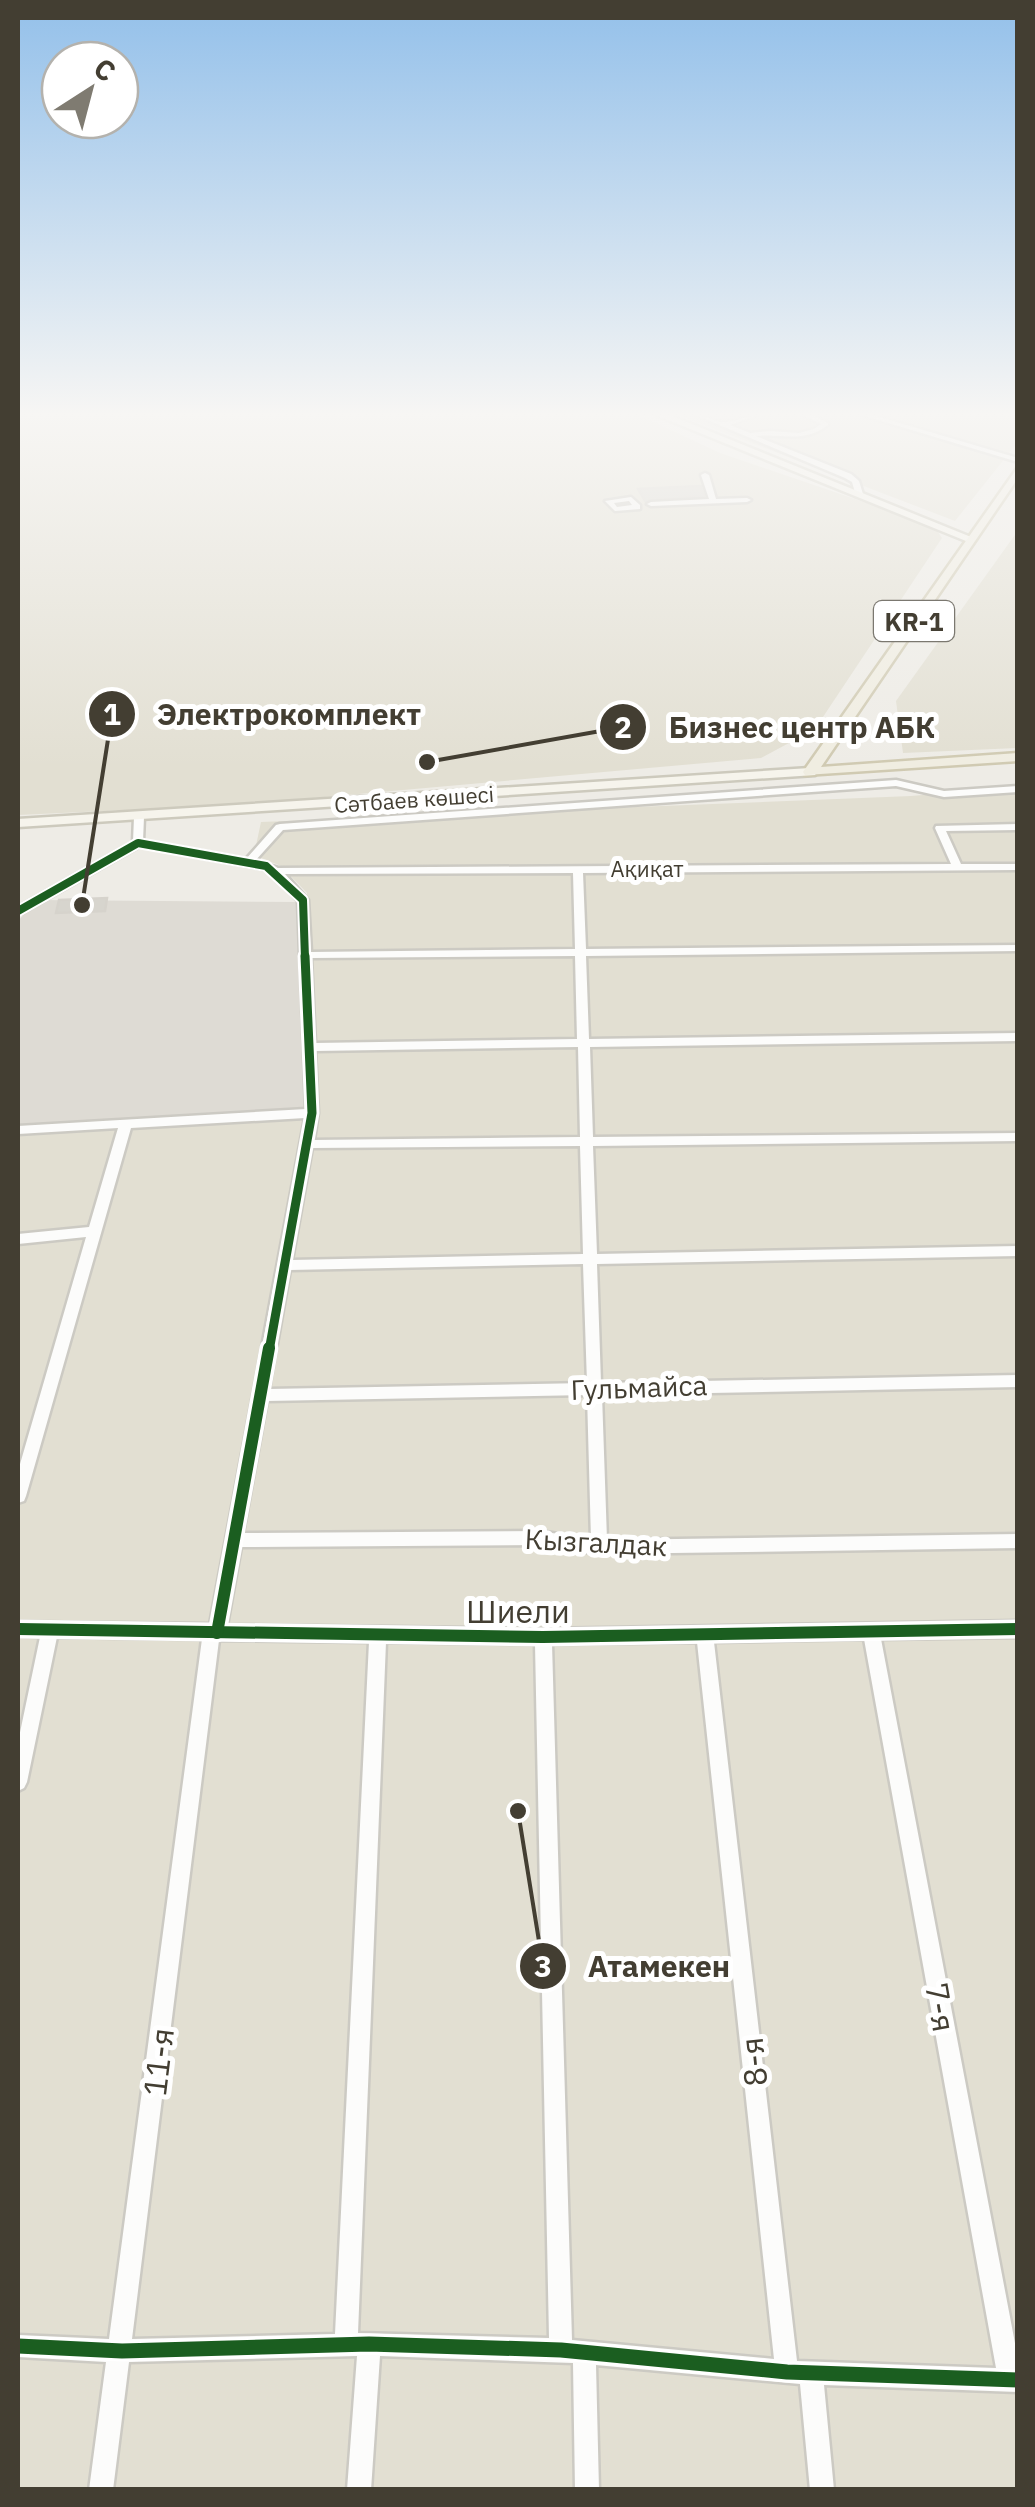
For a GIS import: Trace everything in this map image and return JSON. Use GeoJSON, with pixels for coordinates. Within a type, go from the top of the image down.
{"type":"FeatureCollection","features":[{"type":"Feature","properties":{"kind":"main road"},"geometry":{"type":"LineString","coordinates":[[967,533],[972,535]]}},
{"type":"Feature","properties":{"kind":"main road","name":"KR-1"},"geometry":{"type":"LineString","coordinates":[[810,772],[972,535]]}},
{"type":"Feature","properties":{"kind":"main road"},"geometry":{"type":"LineString","coordinates":[[810,772],[1018,758]]}},
{"type":"Feature","properties":{"kind":"main road","name":"Сәтбаев көшесі"},"geometry":{"type":"LineString","coordinates":[[18,822],[810,772]]}},
{"type":"Feature","properties":{"kind":"street"},"geometry":{"type":"LineString","coordinates":[[896,766],[905,783]]}},
{"type":"Feature","properties":{"kind":"street"},"geometry":{"type":"LineString","coordinates":[[248,863],[280,827],[905,783],[944,794],[1018,789]]}},
{"type":"Feature","properties":{"kind":"street"},"geometry":{"type":"LineString","coordinates":[[594,805],[596,820]]}},
{"type":"Feature","properties":{"kind":"street"},"geometry":{"type":"LineString","coordinates":[[18,911],[138,843],[139,817]]}},
{"type":"Feature","properties":{"kind":"street"},"geometry":{"type":"LineString","coordinates":[[957,868],[940,828],[1018,827]]}},
{"type":"Feature","properties":{"kind":"street","name":"Ақиқат"},"geometry":{"type":"LineString","coordinates":[[138,843],[276,870],[1018,867]]}},
{"type":"Feature","properties":{"kind":"street"},"geometry":{"type":"LineString","coordinates":[[578,868],[599,1547]]}},
{"type":"Feature","properties":{"kind":"street","name":"11-я"},"geometry":{"type":"LineString","coordinates":[[101,2490],[214,1633],[312,1113],[304,900],[276,870]]}},
{"type":"Feature","properties":{"kind":"street"},"geometry":{"type":"LineString","coordinates":[[304,955],[1018,948]]}},
{"type":"Feature","properties":{"kind":"street"},"geometry":{"type":"LineString","coordinates":[[310,1047],[1018,1037]]}},
{"type":"Feature","properties":{"kind":"street"},"geometry":{"type":"LineString","coordinates":[[18,1130],[312,1113]]}},
{"type":"Feature","properties":{"kind":"street"},"geometry":{"type":"LineString","coordinates":[[18,1496],[126,1123]]}},
{"type":"Feature","properties":{"kind":"street"},"geometry":{"type":"LineString","coordinates":[[306,1144],[1018,1137]]}},
{"type":"Feature","properties":{"kind":"street"},"geometry":{"type":"LineString","coordinates":[[18,1239],[96,1232]]}},
{"type":"Feature","properties":{"kind":"street"},"geometry":{"type":"LineString","coordinates":[[284,1265],[1018,1251]]}},
{"type":"Feature","properties":{"kind":"street","name":"Гульмайса"},"geometry":{"type":"LineString","coordinates":[[260,1396],[1018,1381]]}},
{"type":"Feature","properties":{"kind":"street","name":"Кызгалдак"},"geometry":{"type":"LineString","coordinates":[[234,1540],[539,1538],[599,1547],[1018,1541]]}},
{"type":"Feature","properties":{"kind":"street","name":"Шиели"},"geometry":{"type":"LineString","coordinates":[[18,1629],[542,1637],[1018,1629]]}},
{"type":"Feature","properties":{"kind":"street"},"geometry":{"type":"LineString","coordinates":[[18,1782],[50,1630]]}},
{"type":"Feature","properties":{"kind":"street"},"geometry":{"type":"LineString","coordinates":[[359,2490],[358,2345],[378,1634]]}},
{"type":"Feature","properties":{"kind":"street","name":"8-я"},"geometry":{"type":"LineString","coordinates":[[705,1634],[799,2372],[822,2490]]}},
{"type":"Feature","properties":{"kind":"street","name":"7-я"},"geometry":{"type":"LineString","coordinates":[[872,1634],[1014,2380]]}},
{"type":"Feature","properties":{"kind":"street"},"geometry":{"type":"LineString","coordinates":[[542,1637],[573,2353],[587,2490]]}},
{"type":"Feature","properties":{"kind":"street"},"geometry":{"type":"LineString","coordinates":[[18,2346],[122,2351],[358,2345],[573,2353],[799,2372],[1014,2380]]}},
{"type":"Feature","properties":{"kind":"shaded area"},"geometry":{"type":"Polygon","coordinates":[[[18,533],[939,533],[942,538],[815,729],[761,758],[235,805],[18,815],[18,533]]]}},
{"type":"Feature","properties":{"kind":"shaded area"},"geometry":{"type":"Polygon","coordinates":[[[1017,533],[1017,748],[903,753],[896,701],[1017,533]]]}},
{"type":"Feature","properties":{"kind":"shaded area"},"geometry":{"type":"Polygon","coordinates":[[[1017,787],[1017,2489],[18,2490],[18,1133],[314,1111],[307,893],[281,866],[254,855],[261,822],[911,796],[1017,787]]]}},
{"type":"Feature","properties":{"kind":"shaded area"},"geometry":{"type":"Polygon","coordinates":[[[37,900],[297,902],[307,1112],[18,1129],[18,921],[37,900]]]}},
{"type":"Feature","properties":{"kind":"building"},"geometry":{"type":"Polygon","coordinates":[[[107,898],[105,911],[56,913],[59,900],[107,898]]]}},
{"type":"Feature","properties":{"kind":"cycle path"},"geometry":{"type":"LineString","coordinates":[[18,911],[138,843],[266,866],[276,871],[303,900],[312,1113],[217,1633]]}},
{"type":"Feature","properties":{"kind":"cycle path"},"geometry":{"type":"LineString","coordinates":[[18,1629],[543,1637],[1018,1629]]}},
{"type":"Feature","properties":{"kind":"cycle path"},"geometry":{"type":"LineString","coordinates":[[18,2346],[122,2351],[369,2344],[561,2350],[787,2372],[1018,2380]]}},
{"type":"Feature","properties":{"kind":"place","name":"Бизнес центр АБК"},"geometry":{"type":"Point","coordinates":[427,762]}},
{"type":"Feature","properties":{"kind":"place","name":"Электрокомплект"},"geometry":{"type":"Point","coordinates":[82,905]}},
{"type":"Feature","properties":{"kind":"place","name":"Атамекен"},"geometry":{"type":"Point","coordinates":[518,1811]}}]}
